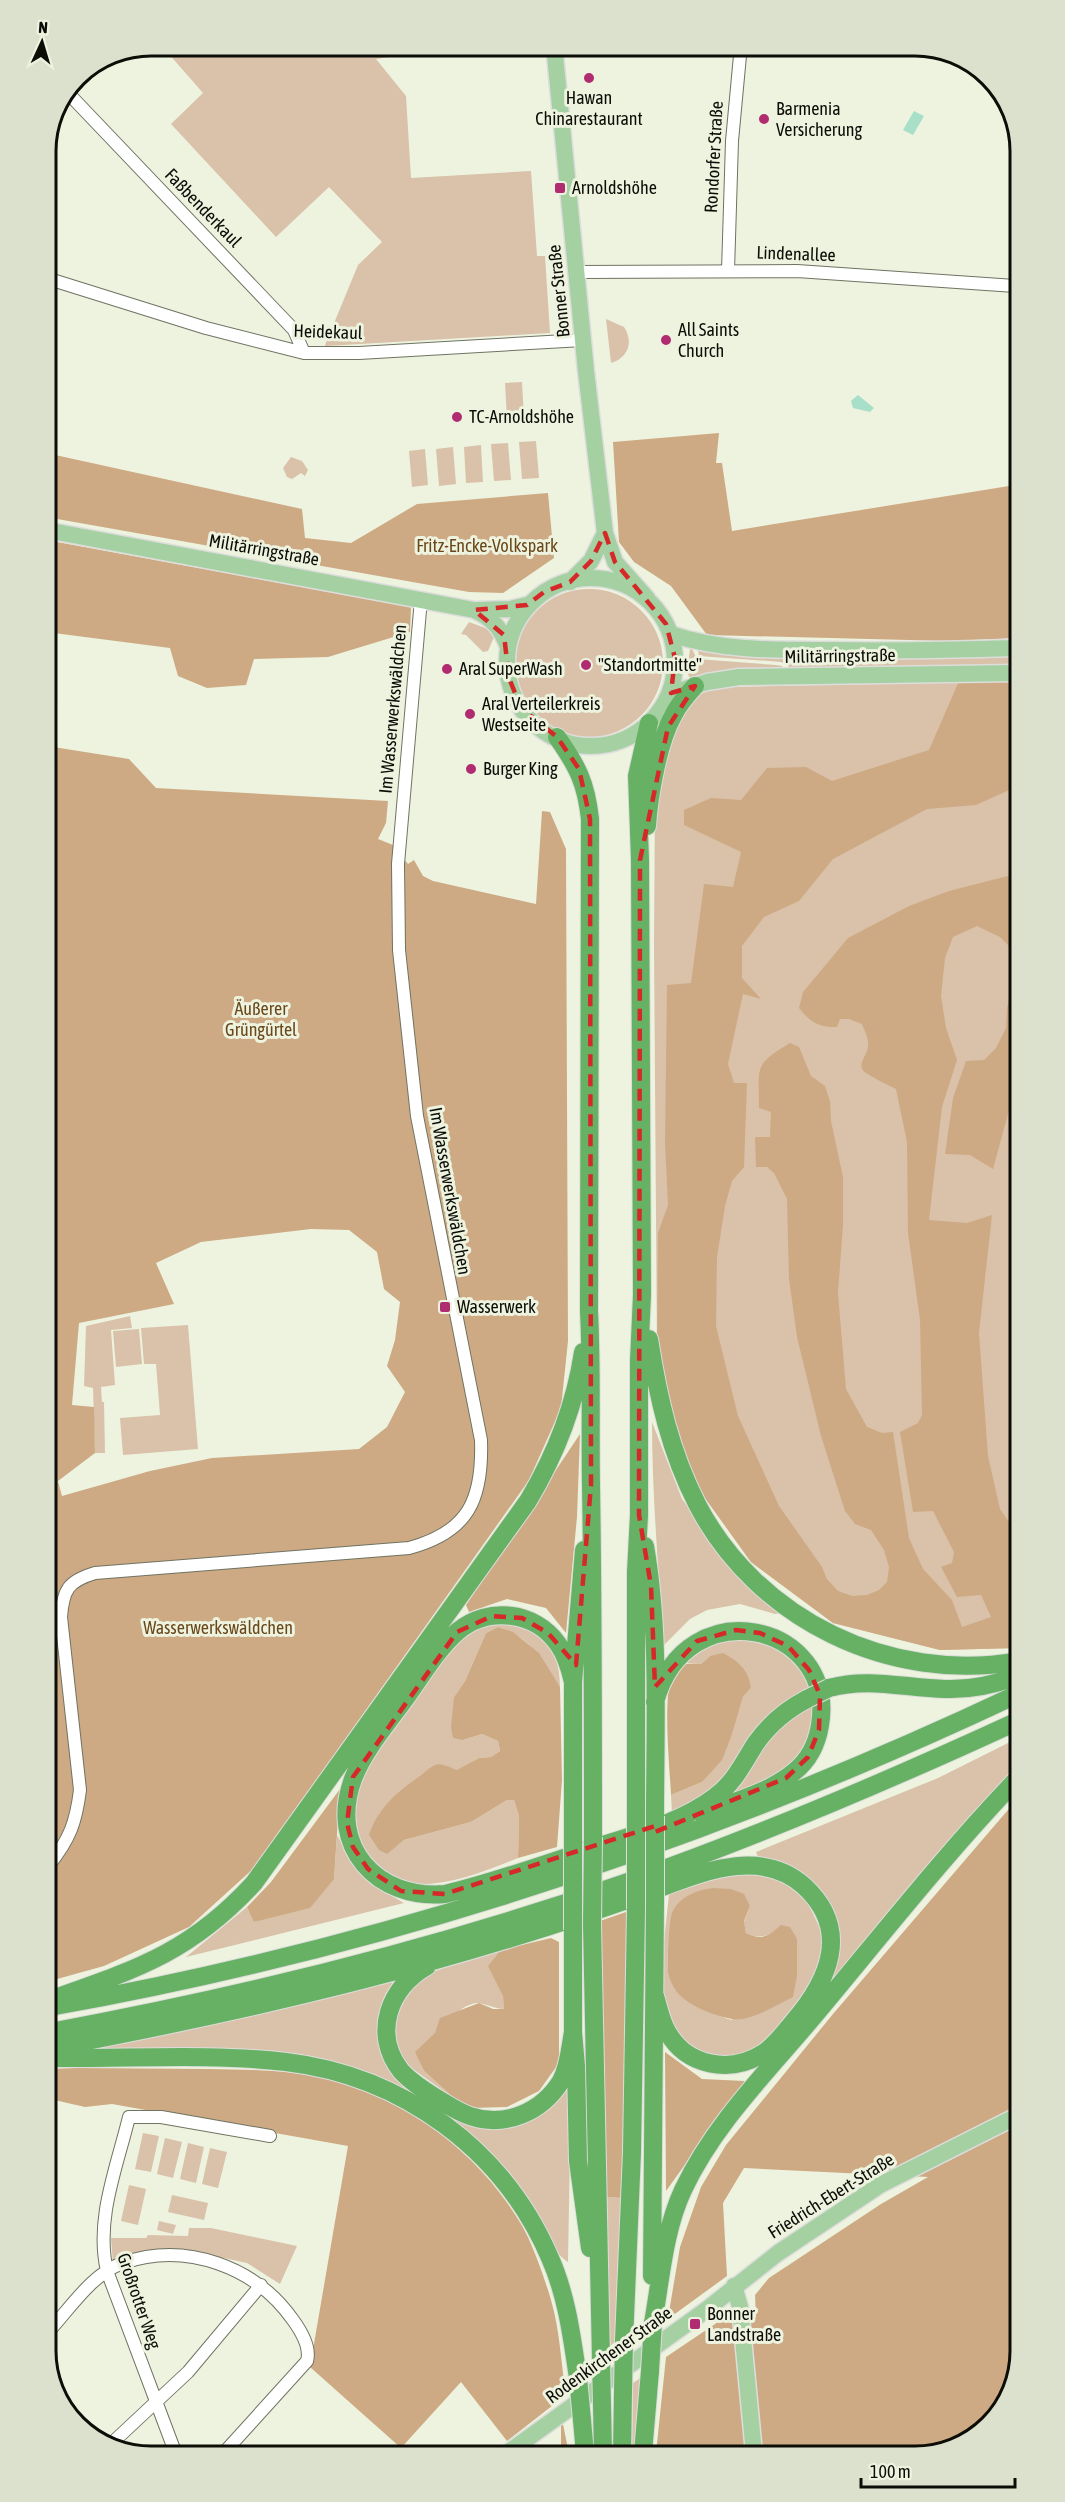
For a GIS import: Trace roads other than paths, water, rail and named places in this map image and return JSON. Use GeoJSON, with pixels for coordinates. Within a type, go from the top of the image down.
{"type":"FeatureCollection","features":[{"type":"Feature","properties":{"kind":"highway"},"geometry":{"type":"LineString","coordinates":[[640,860],[653,782],[668,727],[677,709],[695,686]]}},
{"type":"Feature","properties":{"kind":"highway"},"geometry":{"type":"LineString","coordinates":[[622,2446],[632,2140],[636,1909],[636,1582],[642,1295],[640,860],[637,776],[649,723]]}},
{"type":"Feature","properties":{"kind":"highway"},"geometry":{"type":"LineString","coordinates":[[557,738],[579,769],[588,803],[589,1311],[592,1372],[591,1485],[594,1593],[592,1924],[595,2116],[601,2263],[599,2297],[603,2446]]}},
{"type":"Feature","properties":{"kind":"highway"},"geometry":{"type":"LineString","coordinates":[[642,1295],[657,1393],[675,1457],[708,1522],[753,1579],[785,1607],[820,1629],[879,1654],[915,1663],[950,1666],[1010,1663]]}},
{"type":"Feature","properties":{"kind":"highway"},"geometry":{"type":"LineString","coordinates":[[55,1998],[122,1974],[179,1947],[210,1926],[254,1883],[458,1599],[540,1480],[560,1441],[572,1403],[580,1370],[589,1311]]}},
{"type":"Feature","properties":{"kind":"highway"},"geometry":{"type":"LineString","coordinates":[[591,1485],[579,1589],[573,1682],[573,2032],[581,2193],[599,2297]]}},
{"type":"Feature","properties":{"kind":"highway"},"geometry":{"type":"LineString","coordinates":[[639,1515],[651,1586],[656,1702],[656,1996],[652,2043],[653,2323],[644,2446]]}},
{"type":"Feature","properties":{"kind":"highway"},"geometry":{"type":"LineString","coordinates":[[573,1682],[566,1658],[558,1643],[531,1621],[512,1616],[492,1616],[475,1621],[457,1632],[436,1657],[374,1743],[353,1777],[347,1798],[347,1823],[353,1847],[368,1869],[389,1886],[401,1891],[418,1895],[445,1894],[597,1847],[694,1811],[723,1791],[738,1775],[769,1727],[790,1708],[829,1688],[860,1682],[963,1689],[1010,1679]]}},
{"type":"Feature","properties":{"kind":"highway"},"geometry":{"type":"LineString","coordinates":[[348,1942],[441,1904],[616,1846],[764,1790],[793,1773],[808,1757],[815,1744],[821,1720],[821,1702],[817,1686],[797,1654],[773,1638],[746,1630],[721,1632],[709,1636],[683,1652],[667,1673],[656,1702]]}},
{"type":"Feature","properties":{"kind":"highway"},"geometry":{"type":"LineString","coordinates":[[55,2006],[152,1988],[348,1942],[538,1886],[698,1831],[864,1765],[1010,1698]]}},
{"type":"Feature","properties":{"kind":"highway"},"geometry":{"type":"LineString","coordinates":[[55,2031],[219,1998],[445,1940],[626,1883],[778,1826],[920,1766],[1010,1725]]}},
{"type":"Feature","properties":{"kind":"highway"},"geometry":{"type":"LineString","coordinates":[[653,2323],[665,2248],[676,2206],[706,2149],[742,2102],[924,1885],[1010,1787]]}},
{"type":"Feature","properties":{"kind":"highway"},"geometry":{"type":"LineString","coordinates":[[689,1877],[778,1826]]}},
{"type":"Feature","properties":{"kind":"highway"},"geometry":{"type":"LineString","coordinates":[[55,2047],[244,2007],[441,1958],[576,1917],[689,1877],[736,1866],[761,1865],[775,1868],[796,1880],[814,1896],[827,1921],[831,1945],[828,1969],[816,1993],[776,2042],[760,2055],[732,2065],[721,2066],[701,2061],[677,2046],[663,2025],[656,1996]]}},
{"type":"Feature","properties":{"kind":"highway"},"geometry":{"type":"LineString","coordinates":[[441,1958],[417,1972],[400,1987],[389,2009],[386,2032],[390,2051],[400,2069],[432,2095],[458,2111],[482,2119],[505,2120],[540,2106],[549,2098],[562,2079],[573,2032]]}},
{"type":"Feature","properties":{"kind":"highway"},"geometry":{"type":"LineString","coordinates":[[55,2058],[230,2058],[287,2062],[356,2078],[407,2100],[445,2125],[494,2170],[530,2218],[551,2260],[570,2326],[584,2446]]}},
{"type":"Feature","properties":{"kind":"main road","name":"Bonner Straße"},"geometry":{"type":"LineString","coordinates":[[555,56],[605,533],[615,562],[647,598]]}},
{"type":"Feature","properties":{"kind":"main road","name":"Militärringstraße"},"geometry":{"type":"LineString","coordinates":[[56,532],[474,610],[486,615],[496,624],[504,634],[508,647]]}},
{"type":"Feature","properties":{"kind":"main road"},"geometry":{"type":"LineString","coordinates":[[570,582],[591,561],[605,533]]}},
{"type":"Feature","properties":{"kind":"main road"},"geometry":{"type":"LineString","coordinates":[[603,580],[623,586],[647,598],[661,614],[670,634],[674,646],[675,667],[668,694],[661,709],[649,723],[638,732],[622,739],[600,744],[581,744],[557,738],[536,724],[516,699],[509,678],[508,647],[515,625],[527,605],[544,592],[570,582],[603,580]]}},
{"type":"Feature","properties":{"kind":"main road","name":"Militärringstraße"},"geometry":{"type":"LineString","coordinates":[[474,610],[510,609],[527,605]]}},
{"type":"Feature","properties":{"kind":"main road","name":"Militärringstraße"},"geometry":{"type":"LineString","coordinates":[[670,634],[702,644],[762,649],[917,651],[1010,648]]}},
{"type":"Feature","properties":{"kind":"main road","name":"Militärringstraße"},"geometry":{"type":"LineString","coordinates":[[668,694],[720,679],[1010,673]]}},
{"type":"Feature","properties":{"kind":"main road","name":"Friedrich-Ebert-Straße"},"geometry":{"type":"LineString","coordinates":[[734,2286],[778,2253],[880,2185],[1010,2120]]}},
{"type":"Feature","properties":{"kind":"main road"},"geometry":{"type":"LineString","coordinates":[[734,2286],[740,2307],[753,2446]]}},
{"type":"Feature","properties":{"kind":"main road","name":"Rodenkirchener Straße"},"geometry":{"type":"LineString","coordinates":[[517,2446],[706,2310],[734,2286]]}},
{"type":"Feature","properties":{"kind":"street","name":"Rondorfer Straße"},"geometry":{"type":"LineString","coordinates":[[728,271],[732,141],[740,56]]}},
{"type":"Feature","properties":{"kind":"street","name":"Faßbenderkaul"},"geometry":{"type":"LineString","coordinates":[[72,97],[294,330],[304,353]]}},
{"type":"Feature","properties":{"kind":"street","name":"Lindenallee"},"geometry":{"type":"LineString","coordinates":[[576,272],[728,271],[874,275],[1010,286]]}},
{"type":"Feature","properties":{"kind":"street","name":"Heidekaul"},"geometry":{"type":"LineString","coordinates":[[56,281],[206,328],[304,353],[359,353],[583,340]]}},
{"type":"Feature","properties":{"kind":"street","name":"Im Wasserwerkswäldchen"},"geometry":{"type":"LineString","coordinates":[[55,1857],[65,1845],[77,1818],[80,1790],[61,1617],[62,1599],[73,1582],[94,1573],[409,1548],[443,1536],[455,1526],[470,1507],[480,1482],[481,1440],[417,1116],[399,950],[398,864],[420,599]]}},
{"type":"Feature","properties":{"kind":"street","name":"Großrotter Weg"},"geometry":{"type":"LineString","coordinates":[[173,2446],[107,2271],[102,2251],[103,2222],[129,2116],[161,2117],[270,2136]]}},
{"type":"Feature","properties":{"kind":"street"},"geometry":{"type":"LineString","coordinates":[[55,2325],[107,2271],[121,2263],[139,2258],[182,2256],[223,2265],[243,2273],[261,2285],[274,2297],[298,2328],[308,2356],[307,2361],[230,2446]]}},
{"type":"Feature","properties":{"kind":"street"},"geometry":{"type":"LineString","coordinates":[[116,2440],[188,2372],[261,2285]]}},
{"type":"Feature","properties":{"kind":"place","name":"Hawan Chinarestaurant"},"geometry":{"type":"Point","coordinates":[589,78]}},
{"type":"Feature","properties":{"kind":"place","name":"Barmenia Versicherung"},"geometry":{"type":"Point","coordinates":[764,119]}},
{"type":"Feature","properties":{"kind":"place","name":"Arnoldshöhe"},"geometry":{"type":"Point","coordinates":[560,188]}},
{"type":"Feature","properties":{"kind":"place","name":"All Saints Church"},"geometry":{"type":"Point","coordinates":[666,340]}},
{"type":"Feature","properties":{"kind":"place","name":"TC-Arnoldshöhe"},"geometry":{"type":"Point","coordinates":[457,417]}},
{"type":"Feature","properties":{"kind":"place","name":"\"Standortmitte\""},"geometry":{"type":"Point","coordinates":[586,665]}},
{"type":"Feature","properties":{"kind":"place","name":"Aral SuperWash"},"geometry":{"type":"Point","coordinates":[447,669]}},
{"type":"Feature","properties":{"kind":"place","name":"Aral Verteilerkreis Westseite"},"geometry":{"type":"Point","coordinates":[470,714]}},
{"type":"Feature","properties":{"kind":"place","name":"Burger King"},"geometry":{"type":"Point","coordinates":[471,769]}},
{"type":"Feature","properties":{"kind":"place","name":"Wasserwerk"},"geometry":{"type":"Point","coordinates":[445,1307]}},
{"type":"Feature","properties":{"kind":"place","name":"Bonner Landstraße"},"geometry":{"type":"Point","coordinates":[695,2324]}},
{"type":"Feature","properties":{"kind":"park label","name":"Fritz-Encke-Volkspark"},"geometry":{"type":"Point","coordinates":[487,546]}},
{"type":"Feature","properties":{"kind":"park label","name":"Äußerer Grüngürtel"},"geometry":{"type":"Point","coordinates":[261,1019]}},
{"type":"Feature","properties":{"kind":"park label","name":"Wasserwerkswäldchen"},"geometry":{"type":"Point","coordinates":[218,1628]}}]}
